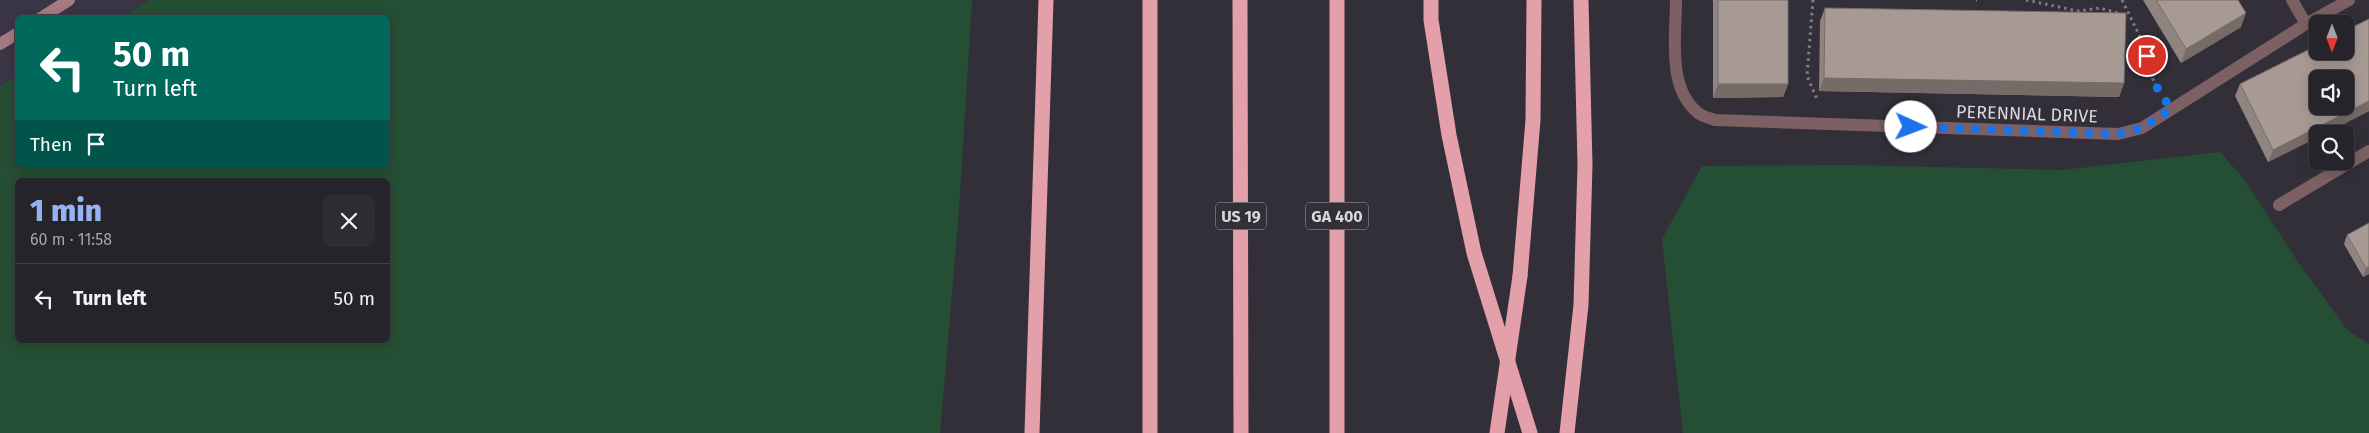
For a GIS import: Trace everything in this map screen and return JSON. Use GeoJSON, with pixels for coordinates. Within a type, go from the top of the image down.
{"type":"FeatureCollection","features":[{"type":"Feature","properties":{"kind":"highway"},"geometry":{"type":"LineString","coordinates":[[1032,433],[1046,0]]}},
{"type":"Feature","properties":{"kind":"highway"},"geometry":{"type":"LineString","coordinates":[[1150,0],[1150,433]]}},
{"type":"Feature","properties":{"kind":"highway","name":"US 19"},"geometry":{"type":"LineString","coordinates":[[1240,0],[1241,433]]}},
{"type":"Feature","properties":{"kind":"highway","name":"GA 400"},"geometry":{"type":"LineString","coordinates":[[1337,0],[1337,433]]}},
{"type":"Feature","properties":{"kind":"highway"},"geometry":{"type":"LineString","coordinates":[[1431,0],[1431,20],[1449,135],[1474,253],[1530,433]]}},
{"type":"Feature","properties":{"kind":"highway"},"geometry":{"type":"LineString","coordinates":[[1497,433],[1520,276],[1533,120],[1534,0]]}},
{"type":"Feature","properties":{"kind":"highway"},"geometry":{"type":"LineString","coordinates":[[1567,433],[1581,305],[1586,164],[1582,0]]}},
{"type":"Feature","properties":{"kind":"main road"},"geometry":{"type":"LineString","coordinates":[[46,15],[69,0]]}},
{"type":"Feature","properties":{"kind":"main road"},"geometry":{"type":"LineString","coordinates":[[0,44],[15,35]]}},
{"type":"Feature","properties":{"kind":"street","name":"PERENNIAL DRIVE"},"geometry":{"type":"LineString","coordinates":[[1676,0],[1676,73],[1683,95],[1697,112],[1715,120],[2118,134],[2142,128],[2306,24],[2349,0]]}},
{"type":"Feature","properties":{"kind":"street"},"geometry":{"type":"LineString","coordinates":[[2292,0],[2306,24]]}},
{"type":"Feature","properties":{"kind":"street"},"geometry":{"type":"LineString","coordinates":[[2279,205],[2369,151]]}},
{"type":"Feature","properties":{"kind":"path"},"geometry":{"type":"LineString","coordinates":[[1813,0],[1807,76],[1817,98],[1817,124]]}},
{"type":"Feature","properties":{"kind":"path"},"geometry":{"type":"LineString","coordinates":[[2026,0],[2078,11],[2100,8],[2129,16]]}},
{"type":"Feature","properties":{"kind":"path"},"geometry":{"type":"LineString","coordinates":[[2122,0],[2143,43],[2154,83],[2171,109]]}},
{"type":"Feature","properties":{"kind":"shaded area"},"geometry":{"type":"Polygon","coordinates":[[[0,0],[151,0],[125,15],[15,15],[15,77],[0,86],[0,0]]]}},
{"type":"Feature","properties":{"kind":"green space"},"geometry":{"type":"Polygon","coordinates":[[[151,0],[972,0],[959,210],[940,433],[0,433],[0,86],[15,77],[15,167],[390,167],[390,15],[125,15],[151,0]]]}},
{"type":"Feature","properties":{"kind":"green space"},"geometry":{"type":"Polygon","coordinates":[[[2220,152],[2243,178],[2298,262],[2348,331],[2369,344],[2369,433],[1683,433],[1662,239],[1702,166],[1848,165],[2062,170],[2220,152]]]}},
{"type":"Feature","properties":{"kind":"building"},"geometry":{"type":"Polygon","coordinates":[[[1718,0],[1788,0],[1788,84],[1718,84],[1718,0]]]}},
{"type":"Feature","properties":{"kind":"building"},"geometry":{"type":"Polygon","coordinates":[[[2156,0],[2238,0],[2246,13],[2186,49],[2156,0]]]}},
{"type":"Feature","properties":{"kind":"building"},"geometry":{"type":"Polygon","coordinates":[[[1825,8],[2126,13],[2124,83],[1824,78],[1825,8]]]}},
{"type":"Feature","properties":{"kind":"building"},"geometry":{"type":"Polygon","coordinates":[[[2369,19],[2369,101],[2354,109],[2354,70],[2309,70],[2309,115],[2342,115],[2322,125],[2309,125],[2309,132],[2273,150],[2240,84],[2309,50],[2309,60],[2354,60],[2354,26],[2369,19]]]}},
{"type":"Feature","properties":{"kind":"building"},"geometry":{"type":"Polygon","coordinates":[[[2369,223],[2369,267],[2366,268],[2347,235],[2369,223]]]}},
{"type":"Feature","properties":{"kind":"route"},"geometry":{"type":"LineString","coordinates":[[1911,127],[2118,134],[2142,128],[2171,109],[2154,83],[2147,56]]}}]}
